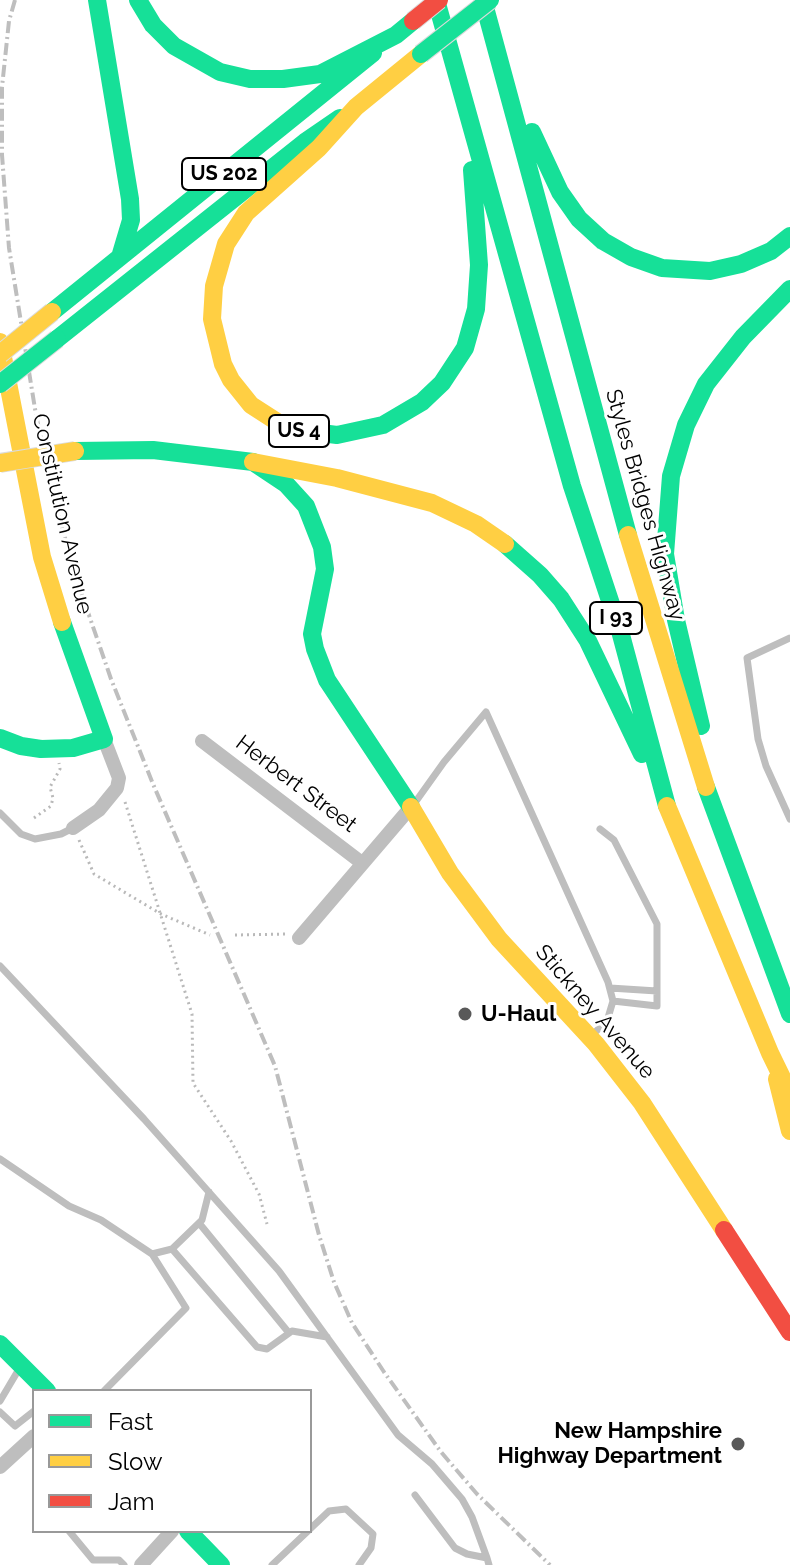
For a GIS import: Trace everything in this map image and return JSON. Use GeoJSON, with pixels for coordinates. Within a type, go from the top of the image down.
{"type":"FeatureCollection","features":[{"type":"Feature","properties":{"kind":"main road"},"geometry":{"type":"LineString","coordinates":[[97,0],[130,199],[131,220],[120,257]]}},
{"type":"Feature","properties":{"kind":"main road"},"geometry":{"type":"LineString","coordinates":[[138,0],[153,25],[174,46],[220,72],[250,79],[320,74],[338,67],[396,35],[438,0]]}},
{"type":"Feature","properties":{"kind":"main road"},"geometry":{"type":"LineString","coordinates":[[423,0],[451,51]]}},
{"type":"Feature","properties":{"kind":"main road","name":"I 93"},"geometry":{"type":"LineString","coordinates":[[438,0],[471,132],[572,486],[620,631],[667,805],[790,1094]]}},
{"type":"Feature","properties":{"kind":"main road","name":"Styles Bridges Highway"},"geometry":{"type":"LineString","coordinates":[[483,0],[642,587],[711,804],[788,1007]]}},
{"type":"Feature","properties":{"kind":"main road"},"geometry":{"type":"LineString","coordinates":[[356,107],[490,0]]}},
{"type":"Feature","properties":{"kind":"main road","name":"US 202"},"geometry":{"type":"LineString","coordinates":[[0,354],[396,35]]}},
{"type":"Feature","properties":{"kind":"main road"},"geometry":{"type":"LineString","coordinates":[[504,72],[560,192],[579,219],[631,257],[662,268],[694,272],[741,264],[771,251],[790,236]]}},
{"type":"Feature","properties":{"kind":"main road","name":"US 202"},"geometry":{"type":"LineString","coordinates":[[0,384],[305,142],[356,107]]}},
{"type":"Feature","properties":{"kind":"main road","name":"US 4"},"geometry":{"type":"LineString","coordinates":[[356,107],[319,148],[246,213],[226,244],[214,286],[214,334],[231,380],[262,414],[290,429],[307,433],[337,435],[383,425],[422,402],[442,383],[459,359],[474,321],[479,287],[471,132]]}},
{"type":"Feature","properties":{"kind":"main road"},"geometry":{"type":"LineString","coordinates":[[711,804],[703,735],[676,620],[667,565],[665,531],[669,489],[676,450],[706,384],[743,337],[790,289]]}},
{"type":"Feature","properties":{"kind":"main road","name":"Constitution Avenue"},"geometry":{"type":"LineString","coordinates":[[0,342],[42,557],[66,635],[104,739]]}},
{"type":"Feature","properties":{"kind":"main road"},"geometry":{"type":"LineString","coordinates":[[0,463],[75,451],[112,449],[153,450],[253,462],[337,478],[432,503],[476,524],[503,542],[561,599],[588,641],[667,805]]}},
{"type":"Feature","properties":{"kind":"main road","name":"Stickney Avenue"},"geometry":{"type":"LineString","coordinates":[[253,462],[286,484],[306,506],[322,547],[325,569],[312,634],[327,680],[411,807],[450,873],[499,939],[589,1037],[642,1103],[790,1332]]}},
{"type":"Feature","properties":{"kind":"main road"},"geometry":{"type":"LineString","coordinates":[[0,738],[41,749],[73,748],[104,739]]}},
{"type":"Feature","properties":{"kind":"main road"},"geometry":{"type":"LineString","coordinates":[[770,1053],[790,1131]]}},
{"type":"Feature","properties":{"kind":"main road"},"geometry":{"type":"LineString","coordinates":[[0,1344],[45,1389]]}},
{"type":"Feature","properties":{"kind":"main road"},"geometry":{"type":"LineString","coordinates":[[190,1533],[221,1565]]}},
{"type":"Feature","properties":{"kind":"street"},"geometry":{"type":"LineString","coordinates":[[73,828],[99,810],[117,788],[119,778],[104,739]]}},
{"type":"Feature","properties":{"kind":"street","name":"Herbert Street"},"geometry":{"type":"LineString","coordinates":[[202,741],[362,863]]}},
{"type":"Feature","properties":{"kind":"street"},"geometry":{"type":"LineString","coordinates":[[303,934],[411,807]]}},
{"type":"Feature","properties":{"kind":"street"},"geometry":{"type":"LineString","coordinates":[[0,1467],[32,1438]]}},
{"type":"Feature","properties":{"kind":"street"},"geometry":{"type":"LineString","coordinates":[[141,1565],[170,1533]]}},
{"type":"Feature","properties":{"kind":"lane"},"geometry":{"type":"LineString","coordinates":[[790,638],[747,658],[758,739],[766,766],[790,819]]}},
{"type":"Feature","properties":{"kind":"lane"},"geometry":{"type":"LineString","coordinates":[[411,807],[486,712],[610,988],[613,1001],[607,1021],[589,1037]]}},
{"type":"Feature","properties":{"kind":"lane"},"geometry":{"type":"LineString","coordinates":[[0,813],[21,834],[35,839],[61,834],[73,828]]}},
{"type":"Feature","properties":{"kind":"lane"},"geometry":{"type":"LineString","coordinates":[[600,829],[614,840],[657,924],[657,1006],[613,1001]]}},
{"type":"Feature","properties":{"kind":"lane"},"geometry":{"type":"LineString","coordinates":[[0,966],[279,1271],[398,1435],[432,1464],[462,1499],[488,1561]]}},
{"type":"Feature","properties":{"kind":"lane"},"geometry":{"type":"LineString","coordinates":[[610,988],[657,991]]}},
{"type":"Feature","properties":{"kind":"lane"},"geometry":{"type":"LineString","coordinates":[[0,1159],[69,1206],[101,1220],[152,1254],[186,1308],[106,1389]]}},
{"type":"Feature","properties":{"kind":"lane"},"geometry":{"type":"LineString","coordinates":[[152,1254],[172,1249],[202,1220],[209,1192]]}},
{"type":"Feature","properties":{"kind":"lane"},"geometry":{"type":"LineString","coordinates":[[199,1223],[289,1333]]}},
{"type":"Feature","properties":{"kind":"lane"},"geometry":{"type":"LineString","coordinates":[[172,1249],[257,1347],[267,1349],[292,1331],[328,1337]]}},
{"type":"Feature","properties":{"kind":"lane"},"geometry":{"type":"LineString","coordinates":[[0,1401],[21,1365]]}},
{"type":"Feature","properties":{"kind":"lane"},"geometry":{"type":"LineString","coordinates":[[0,1412],[15,1426],[32,1413]]}},
{"type":"Feature","properties":{"kind":"lane"},"geometry":{"type":"LineString","coordinates":[[415,1495],[455,1548],[488,1561]]}},
{"type":"Feature","properties":{"kind":"lane"},"geometry":{"type":"LineString","coordinates":[[312,1527],[329,1511],[346,1509],[373,1534],[371,1548],[359,1565]]}},
{"type":"Feature","properties":{"kind":"lane"},"geometry":{"type":"LineString","coordinates":[[71,1533],[93,1560],[119,1560],[124,1565]]}},
{"type":"Feature","properties":{"kind":"lane"},"geometry":{"type":"LineString","coordinates":[[272,1565],[306,1533]]}},
{"type":"Feature","properties":{"kind":"path"},"geometry":{"type":"LineString","coordinates":[[34,818],[51,806],[53,798],[50,787],[60,769],[59,763]]}},
{"type":"Feature","properties":{"kind":"path"},"geometry":{"type":"LineString","coordinates":[[117,788],[127,806],[192,1014],[193,1083],[231,1141],[259,1194],[267,1224]]}},
{"type":"Feature","properties":{"kind":"path"},"geometry":{"type":"LineString","coordinates":[[73,828],[94,874],[161,914],[210,935]]}},
{"type":"Feature","properties":{"kind":"path"},"geometry":{"type":"LineString","coordinates":[[235,935],[303,934]]}},
{"type":"Feature","properties":{"kind":"railway"},"geometry":{"type":"LineString","coordinates":[[15,0],[9,21],[2,87],[2,155],[9,248],[36,415],[58,514],[81,592],[111,679],[153,784],[275,1066],[319,1235],[334,1282],[352,1323],[441,1452],[477,1494],[550,1565]]}},
{"type":"Feature","properties":{"kind":"traffic: fast"},"geometry":{"type":"LineString","coordinates":[[97,0],[130,199],[131,220],[120,257]]}},
{"type":"Feature","properties":{"kind":"traffic: fast"},"geometry":{"type":"LineString","coordinates":[[138,0],[153,25],[174,46],[220,72],[250,79],[320,74],[396,35],[413,21]]}},
{"type":"Feature","properties":{"kind":"traffic: fast"},"geometry":{"type":"LineString","coordinates":[[436,0],[572,486],[620,631],[667,806]]}},
{"type":"Feature","properties":{"kind":"traffic: fast"},"geometry":{"type":"LineString","coordinates":[[483,0],[628,535]]}},
{"type":"Feature","properties":{"kind":"traffic: fast"},"geometry":{"type":"LineString","coordinates":[[421,54],[490,0]]}},
{"type":"Feature","properties":{"kind":"traffic: fast"},"geometry":{"type":"LineString","coordinates":[[52,312],[373,53]]}},
{"type":"Feature","properties":{"kind":"traffic: fast"},"geometry":{"type":"LineString","coordinates":[[57,339],[305,142],[340,118]]}},
{"type":"Feature","properties":{"kind":"traffic: fast"},"geometry":{"type":"LineString","coordinates":[[532,132],[560,192],[579,219],[603,241],[631,257],[662,268],[710,271],[741,264],[771,251],[790,236]]}},
{"type":"Feature","properties":{"kind":"traffic: fast"},"geometry":{"type":"LineString","coordinates":[[282,425],[290,429],[337,435],[383,425],[422,402],[442,383],[465,348],[476,309],[479,265],[472,170]]}},
{"type":"Feature","properties":{"kind":"traffic: fast"},"geometry":{"type":"LineString","coordinates":[[701,726],[676,620],[665,554],[671,476],[686,425],[706,384],[743,337],[790,289]]}},
{"type":"Feature","properties":{"kind":"traffic: fast"},"geometry":{"type":"LineString","coordinates":[[0,384],[57,339]]}},
{"type":"Feature","properties":{"kind":"traffic: fast"},"geometry":{"type":"LineString","coordinates":[[75,451],[153,450],[253,462],[286,484],[306,506],[322,547],[325,569],[312,634],[315,649],[327,680],[411,807]]}},
{"type":"Feature","properties":{"kind":"traffic: fast"},"geometry":{"type":"LineString","coordinates":[[505,544],[540,575],[561,599],[588,641],[642,754]]}},
{"type":"Feature","properties":{"kind":"traffic: fast"},"geometry":{"type":"LineString","coordinates":[[0,738],[41,749],[73,748],[104,739],[62,622]]}},
{"type":"Feature","properties":{"kind":"traffic: fast"},"geometry":{"type":"LineString","coordinates":[[706,787],[790,1014]]}},
{"type":"Feature","properties":{"kind":"traffic: fast"},"geometry":{"type":"LineString","coordinates":[[0,1344],[45,1389]]}},
{"type":"Feature","properties":{"kind":"traffic: fast"},"geometry":{"type":"LineString","coordinates":[[190,1533],[221,1565]]}},
{"type":"Feature","properties":{"kind":"traffic: slow"},"geometry":{"type":"LineString","coordinates":[[282,425],[251,405],[231,380],[223,364],[212,319],[214,286],[226,244],[246,213],[319,148],[356,107],[421,54]]}},
{"type":"Feature","properties":{"kind":"traffic: slow"},"geometry":{"type":"LineString","coordinates":[[0,354],[52,312]]}},
{"type":"Feature","properties":{"kind":"traffic: slow"},"geometry":{"type":"LineString","coordinates":[[0,342],[42,557],[62,622]]}},
{"type":"Feature","properties":{"kind":"traffic: slow"},"geometry":{"type":"LineString","coordinates":[[0,463],[75,451]]}},
{"type":"Feature","properties":{"kind":"traffic: slow"},"geometry":{"type":"LineString","coordinates":[[253,462],[337,478],[432,503],[476,524],[505,544]]}},
{"type":"Feature","properties":{"kind":"traffic: slow"},"geometry":{"type":"LineString","coordinates":[[628,535],[706,787]]}},
{"type":"Feature","properties":{"kind":"traffic: slow"},"geometry":{"type":"LineString","coordinates":[[667,806],[790,1094]]}},
{"type":"Feature","properties":{"kind":"traffic: slow"},"geometry":{"type":"LineString","coordinates":[[411,807],[450,873],[499,939],[596,1044],[642,1103],[724,1230]]}},
{"type":"Feature","properties":{"kind":"traffic: slow"},"geometry":{"type":"LineString","coordinates":[[777,1079],[790,1131]]}},
{"type":"Feature","properties":{"kind":"traffic: jam"},"geometry":{"type":"LineString","coordinates":[[413,21],[439,0]]}},
{"type":"Feature","properties":{"kind":"traffic: jam"},"geometry":{"type":"LineString","coordinates":[[724,1230],[790,1332]]}},
{"type":"Feature","properties":{"kind":"place","name":"U-Haul"},"geometry":{"type":"Point","coordinates":[465,1014]}},
{"type":"Feature","properties":{"kind":"place","name":"New Hampshire Highway Department"},"geometry":{"type":"Point","coordinates":[738,1444]}}]}
